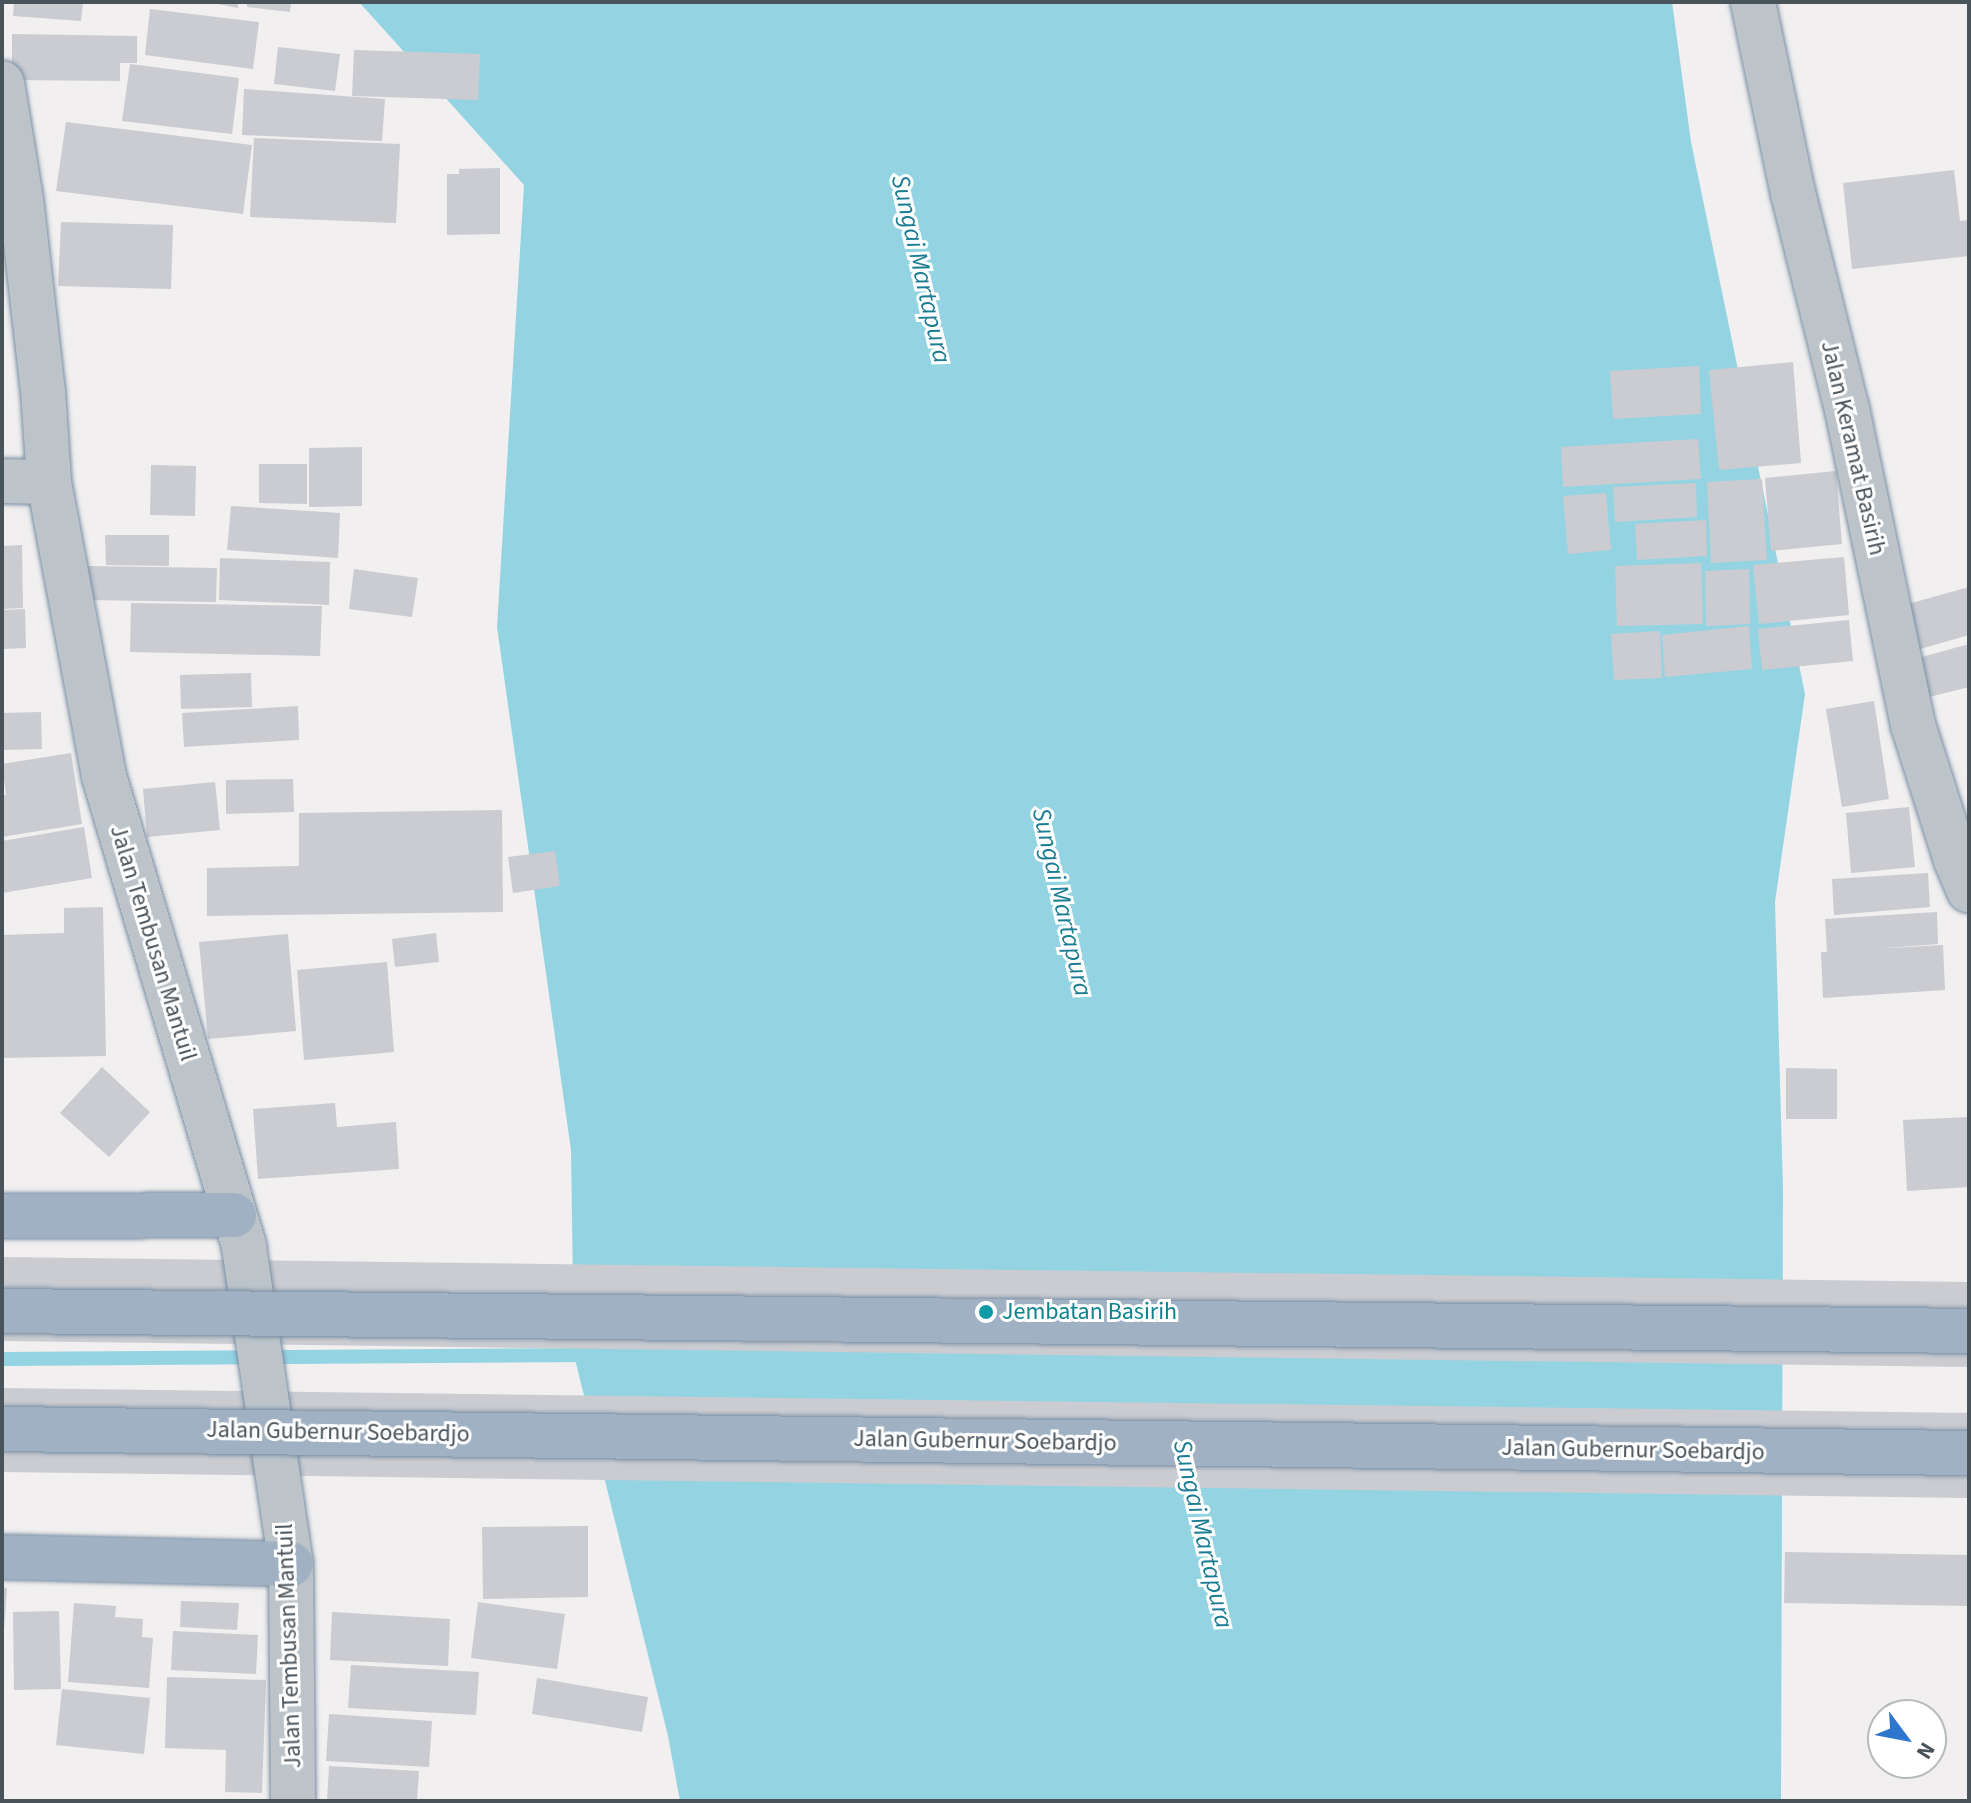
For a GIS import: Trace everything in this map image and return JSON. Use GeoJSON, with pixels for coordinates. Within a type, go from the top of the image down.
{"type":"FeatureCollection","features":[{"type":"Feature","properties":{"kind":"highway"},"geometry":{"type":"LineString","coordinates":[[2,1216],[234,1215]]}},
{"type":"Feature","properties":{"kind":"highway"},"geometry":{"type":"LineString","coordinates":[[2,1311],[1969,1331]]}},
{"type":"Feature","properties":{"kind":"highway","name":"Jalan Gubernur Soebardjo"},"geometry":{"type":"LineString","coordinates":[[2,1429],[1969,1453]]}},
{"type":"Feature","properties":{"kind":"highway"},"geometry":{"type":"LineString","coordinates":[[2,1557],[291,1564]]}},
{"type":"Feature","properties":{"kind":"street","name":"Jalan Keramat Basirih"},"geometry":{"type":"LineString","coordinates":[[1753,2],[1793,193],[1847,409],[1913,725],[1956,860],[1969,890]]}},
{"type":"Feature","properties":{"kind":"street","name":"Jalan Tembusan Mantuil"},"geometry":{"type":"LineString","coordinates":[[2,83],[21,199],[40,362],[49,482],[104,776],[244,1247],[291,1564],[293,1801]]}},
{"type":"Feature","properties":{"kind":"street"},"geometry":{"type":"LineString","coordinates":[[2,481],[49,482]]}},
{"type":"Feature","properties":{"kind":"water","name":"Sungai Martapura"},"geometry":{"type":"Polygon","coordinates":[[[359,2],[1672,2],[1691,142],[1805,694],[1775,902],[1783,1190],[1781,1801],[680,1801],[668,1736],[574,1355],[571,1150],[497,627],[524,185],[359,2]]]}},
{"type":"Feature","properties":{"kind":"building"},"geometry":{"type":"Polygon","coordinates":[[[14,2],[83,2],[81,21],[13,16],[14,2]]]}},
{"type":"Feature","properties":{"kind":"building"},"geometry":{"type":"Polygon","coordinates":[[[209,2],[238,2],[238,8],[209,2]]]}},
{"type":"Feature","properties":{"kind":"building"},"geometry":{"type":"Polygon","coordinates":[[[247,2],[291,2],[290,12],[247,7],[247,2]]]}},
{"type":"Feature","properties":{"kind":"building"},"geometry":{"type":"Polygon","coordinates":[[[150,9],[259,22],[253,69],[145,55],[150,9]]]}},
{"type":"Feature","properties":{"kind":"building"},"geometry":{"type":"Polygon","coordinates":[[[12,34],[137,36],[137,63],[120,63],[120,81],[12,80],[12,34]]]}},
{"type":"Feature","properties":{"kind":"building"},"geometry":{"type":"Polygon","coordinates":[[[278,47],[340,54],[335,91],[274,84],[278,47]]]}},
{"type":"Feature","properties":{"kind":"building"},"geometry":{"type":"Polygon","coordinates":[[[354,50],[480,54],[478,100],[352,96],[354,50]]]}},
{"type":"Feature","properties":{"kind":"building"},"geometry":{"type":"Polygon","coordinates":[[[130,64],[239,78],[232,134],[122,121],[130,64]]]}},
{"type":"Feature","properties":{"kind":"building"},"geometry":{"type":"Polygon","coordinates":[[[244,89],[385,99],[382,141],[242,135],[244,89]]]}},
{"type":"Feature","properties":{"kind":"building"},"geometry":{"type":"Polygon","coordinates":[[[66,122],[252,145],[243,214],[56,191],[66,122]]]}},
{"type":"Feature","properties":{"kind":"building"},"geometry":{"type":"Polygon","coordinates":[[[254,138],[400,144],[396,223],[250,217],[254,138]]]}},
{"type":"Feature","properties":{"kind":"building"},"geometry":{"type":"Polygon","coordinates":[[[500,168],[500,234],[447,235],[447,174],[459,174],[459,169],[500,168]]]}},
{"type":"Feature","properties":{"kind":"building"},"geometry":{"type":"Polygon","coordinates":[[[1954,170],[1960,221],[1969,220],[1969,256],[1852,269],[1843,183],[1954,170]]]}},
{"type":"Feature","properties":{"kind":"building"},"geometry":{"type":"Polygon","coordinates":[[[61,222],[173,225],[171,289],[58,286],[61,222]]]}},
{"type":"Feature","properties":{"kind":"building"},"geometry":{"type":"Polygon","coordinates":[[[1793,362],[1801,463],[1719,470],[1709,370],[1793,362]]]}},
{"type":"Feature","properties":{"kind":"building"},"geometry":{"type":"Polygon","coordinates":[[[1699,366],[1701,414],[1613,419],[1610,371],[1699,366]]]}},
{"type":"Feature","properties":{"kind":"building"},"geometry":{"type":"Polygon","coordinates":[[[1698,439],[1701,479],[1563,487],[1561,447],[1698,439]]]}},
{"type":"Feature","properties":{"kind":"building"},"geometry":{"type":"Polygon","coordinates":[[[362,447],[362,506],[309,507],[309,448],[362,447]]]}},
{"type":"Feature","properties":{"kind":"building"},"geometry":{"type":"Polygon","coordinates":[[[259,464],[307,464],[307,504],[259,503],[259,464]]]}},
{"type":"Feature","properties":{"kind":"building"},"geometry":{"type":"Polygon","coordinates":[[[151,465],[196,466],[195,516],[150,515],[151,465]]]}},
{"type":"Feature","properties":{"kind":"building"},"geometry":{"type":"Polygon","coordinates":[[[1836,471],[1842,544],[1771,551],[1765,478],[1836,471]]]}},
{"type":"Feature","properties":{"kind":"building"},"geometry":{"type":"Polygon","coordinates":[[[1762,479],[1767,560],[1711,563],[1707,482],[1762,479]]]}},
{"type":"Feature","properties":{"kind":"building"},"geometry":{"type":"Polygon","coordinates":[[[1696,483],[1697,517],[1615,522],[1613,487],[1696,483]]]}},
{"type":"Feature","properties":{"kind":"building"},"geometry":{"type":"Polygon","coordinates":[[[1606,493],[1611,550],[1568,554],[1563,496],[1606,493]]]}},
{"type":"Feature","properties":{"kind":"building"},"geometry":{"type":"Polygon","coordinates":[[[231,506],[340,513],[338,558],[227,550],[231,506]]]}},
{"type":"Feature","properties":{"kind":"building"},"geometry":{"type":"Polygon","coordinates":[[[1706,520],[1707,556],[1637,560],[1635,524],[1706,520]]]}},
{"type":"Feature","properties":{"kind":"building"},"geometry":{"type":"Polygon","coordinates":[[[105,535],[169,535],[169,566],[106,565],[105,535]]]}},
{"type":"Feature","properties":{"kind":"building"},"geometry":{"type":"Polygon","coordinates":[[[22,545],[23,608],[2,609],[2,546],[22,545]]]}},
{"type":"Feature","properties":{"kind":"building"},"geometry":{"type":"Polygon","coordinates":[[[1844,557],[1849,615],[1759,624],[1753,565],[1844,557]]]}},
{"type":"Feature","properties":{"kind":"building"},"geometry":{"type":"Polygon","coordinates":[[[220,558],[330,562],[329,605],[219,600],[220,558]]]}},
{"type":"Feature","properties":{"kind":"building"},"geometry":{"type":"Polygon","coordinates":[[[1701,563],[1703,624],[1617,626],[1615,566],[1701,563]]]}},
{"type":"Feature","properties":{"kind":"building"},"geometry":{"type":"Polygon","coordinates":[[[88,566],[217,568],[216,602],[87,600],[88,566]]]}},
{"type":"Feature","properties":{"kind":"building"},"geometry":{"type":"Polygon","coordinates":[[[354,569],[418,578],[412,617],[349,609],[354,569]]]}},
{"type":"Feature","properties":{"kind":"building"},"geometry":{"type":"Polygon","coordinates":[[[1749,569],[1750,624],[1706,626],[1705,571],[1749,569]]]}},
{"type":"Feature","properties":{"kind":"building"},"geometry":{"type":"Polygon","coordinates":[[[1969,587],[1969,635],[1920,649],[1908,604],[1969,587]]]}},
{"type":"Feature","properties":{"kind":"building"},"geometry":{"type":"Polygon","coordinates":[[[131,603],[322,606],[320,656],[130,652],[131,603]]]}},
{"type":"Feature","properties":{"kind":"building"},"geometry":{"type":"Polygon","coordinates":[[[25,609],[26,648],[2,649],[2,610],[25,609]]]}},
{"type":"Feature","properties":{"kind":"building"},"geometry":{"type":"Polygon","coordinates":[[[1849,620],[1853,661],[1762,670],[1758,629],[1849,620]]]}},
{"type":"Feature","properties":{"kind":"building"},"geometry":{"type":"Polygon","coordinates":[[[1749,626],[1752,669],[1665,677],[1662,635],[1749,626]]]}},
{"type":"Feature","properties":{"kind":"building"},"geometry":{"type":"Polygon","coordinates":[[[1660,631],[1662,678],[1614,680],[1611,634],[1660,631]]]}},
{"type":"Feature","properties":{"kind":"building"},"geometry":{"type":"Polygon","coordinates":[[[1969,644],[1969,687],[1921,699],[1911,660],[1969,644]]]}},
{"type":"Feature","properties":{"kind":"building"},"geometry":{"type":"Polygon","coordinates":[[[251,673],[252,707],[181,709],[180,675],[251,673]]]}},
{"type":"Feature","properties":{"kind":"building"},"geometry":{"type":"Polygon","coordinates":[[[1874,701],[1889,799],[1842,807],[1826,709],[1874,701]]]}},
{"type":"Feature","properties":{"kind":"building"},"geometry":{"type":"Polygon","coordinates":[[[298,706],[299,740],[184,747],[182,713],[298,706]]]}},
{"type":"Feature","properties":{"kind":"building"},"geometry":{"type":"Polygon","coordinates":[[[41,712],[42,749],[2,750],[2,713],[41,712]]]}},
{"type":"Feature","properties":{"kind":"building"},"geometry":{"type":"Polygon","coordinates":[[[71,753],[82,824],[2,837],[2,796],[6,795],[2,764],[71,753]]]}},
{"type":"Feature","properties":{"kind":"building"},"geometry":{"type":"Polygon","coordinates":[[[293,779],[294,812],[226,814],[226,780],[293,779]]]}},
{"type":"Feature","properties":{"kind":"building"},"geometry":{"type":"Polygon","coordinates":[[[215,782],[220,830],[147,837],[143,789],[215,782]]]}},
{"type":"Feature","properties":{"kind":"building"},"geometry":{"type":"Polygon","coordinates":[[[1909,807],[1915,867],[1851,873],[1846,813],[1909,807]]]}},
{"type":"Feature","properties":{"kind":"building"},"geometry":{"type":"Polygon","coordinates":[[[502,810],[503,912],[207,916],[207,868],[299,866],[299,813],[502,810]]]}},
{"type":"Feature","properties":{"kind":"building"},"geometry":{"type":"Polygon","coordinates":[[[84,827],[92,878],[2,893],[2,841],[84,827]]]}},
{"type":"Feature","properties":{"kind":"building"},"geometry":{"type":"Polygon","coordinates":[[[555,851],[560,886],[513,893],[508,857],[555,851]]]}},
{"type":"Feature","properties":{"kind":"building"},"geometry":{"type":"Polygon","coordinates":[[[1928,873],[1930,907],[1834,915],[1832,879],[1928,873]]]}},
{"type":"Feature","properties":{"kind":"building"},"geometry":{"type":"Polygon","coordinates":[[[103,907],[106,1056],[2,1058],[2,935],[64,933],[64,908],[103,907]]]}},
{"type":"Feature","properties":{"kind":"building"},"geometry":{"type":"Polygon","coordinates":[[[1937,912],[1938,944],[1874,949],[1943,945],[1945,990],[1823,998],[1821,952],[1827,952],[1825,919],[1937,912]]]}},
{"type":"Feature","properties":{"kind":"building"},"geometry":{"type":"Polygon","coordinates":[[[436,933],[439,962],[395,967],[392,939],[436,933]]]}},
{"type":"Feature","properties":{"kind":"building"},"geometry":{"type":"Polygon","coordinates":[[[288,934],[296,1031],[208,1039],[199,942],[288,934]]]}},
{"type":"Feature","properties":{"kind":"building"},"geometry":{"type":"Polygon","coordinates":[[[387,962],[394,1052],[304,1060],[297,970],[387,962]]]}},
{"type":"Feature","properties":{"kind":"building"},"geometry":{"type":"Polygon","coordinates":[[[102,1067],[150,1112],[109,1157],[60,1113],[102,1067]]]}},
{"type":"Feature","properties":{"kind":"building"},"geometry":{"type":"Polygon","coordinates":[[[1786,1068],[1837,1069],[1837,1119],[1786,1119],[1786,1068]]]}},
{"type":"Feature","properties":{"kind":"building"},"geometry":{"type":"Polygon","coordinates":[[[335,1103],[337,1127],[396,1122],[399,1169],[258,1179],[253,1109],[335,1103]]]}},
{"type":"Feature","properties":{"kind":"building"},"geometry":{"type":"Polygon","coordinates":[[[1969,1117],[1969,1187],[1907,1191],[1903,1120],[1969,1117]]]}},
{"type":"Feature","properties":{"kind":"building","name":"Jembatan Basirih"},"geometry":{"type":"Polygon","coordinates":[[[2,1257],[1969,1282],[1969,1367],[2,1341],[2,1257]]]}},
{"type":"Feature","properties":{"kind":"building"},"geometry":{"type":"Polygon","coordinates":[[[2,1388],[1969,1413],[1969,1498],[2,1472],[2,1388]]]}},
{"type":"Feature","properties":{"kind":"building"},"geometry":{"type":"Polygon","coordinates":[[[588,1526],[588,1597],[483,1599],[482,1527],[588,1526]]]}},
{"type":"Feature","properties":{"kind":"building"},"geometry":{"type":"Polygon","coordinates":[[[1785,1552],[1969,1555],[1969,1606],[1784,1603],[1785,1552]]]}},
{"type":"Feature","properties":{"kind":"building"},"geometry":{"type":"Polygon","coordinates":[[[2,1587],[7,1588],[4,1630],[2,1630],[2,1587]]]}},
{"type":"Feature","properties":{"kind":"building"},"geometry":{"type":"Polygon","coordinates":[[[181,1601],[239,1603],[237,1630],[180,1627],[181,1601]]]}},
{"type":"Feature","properties":{"kind":"building"},"geometry":{"type":"Polygon","coordinates":[[[478,1602],[565,1614],[557,1669],[471,1658],[478,1602]]]}},
{"type":"Feature","properties":{"kind":"building"},"geometry":{"type":"Polygon","coordinates":[[[74,1603],[116,1606],[115,1617],[143,1619],[142,1637],[153,1638],[149,1688],[68,1682],[74,1603]]]}},
{"type":"Feature","properties":{"kind":"building"},"geometry":{"type":"Polygon","coordinates":[[[59,1611],[61,1689],[14,1690],[13,1612],[59,1611]]]}},
{"type":"Feature","properties":{"kind":"building"},"geometry":{"type":"Polygon","coordinates":[[[332,1612],[450,1619],[448,1666],[330,1660],[332,1612]]]}},
{"type":"Feature","properties":{"kind":"building"},"geometry":{"type":"Polygon","coordinates":[[[173,1631],[258,1635],[256,1674],[171,1670],[173,1631]]]}},
{"type":"Feature","properties":{"kind":"building"},"geometry":{"type":"Polygon","coordinates":[[[351,1665],[479,1672],[476,1715],[348,1708],[351,1665]]]}},
{"type":"Feature","properties":{"kind":"building"},"geometry":{"type":"Polygon","coordinates":[[[167,1677],[266,1680],[262,1793],[225,1792],[226,1750],[165,1748],[167,1677]]]}},
{"type":"Feature","properties":{"kind":"building"},"geometry":{"type":"Polygon","coordinates":[[[537,1678],[648,1697],[642,1732],[532,1714],[537,1678]]]}},
{"type":"Feature","properties":{"kind":"building"},"geometry":{"type":"Polygon","coordinates":[[[62,1689],[150,1698],[144,1754],[56,1745],[62,1689]]]}},
{"type":"Feature","properties":{"kind":"building"},"geometry":{"type":"Polygon","coordinates":[[[329,1714],[432,1721],[429,1767],[326,1761],[329,1714]]]}},
{"type":"Feature","properties":{"kind":"building"},"geometry":{"type":"Polygon","coordinates":[[[329,1766],[419,1771],[417,1801],[327,1801],[329,1766]]]}},
{"type":"Feature","properties":{"kind":"waterway"},"geometry":{"type":"LineString","coordinates":[[2,1359],[594,1355]]}},
{"type":"Feature","properties":{"kind":"place","name":"Jembatan Basirih"},"geometry":{"type":"Point","coordinates":[986,1312]}}]}
